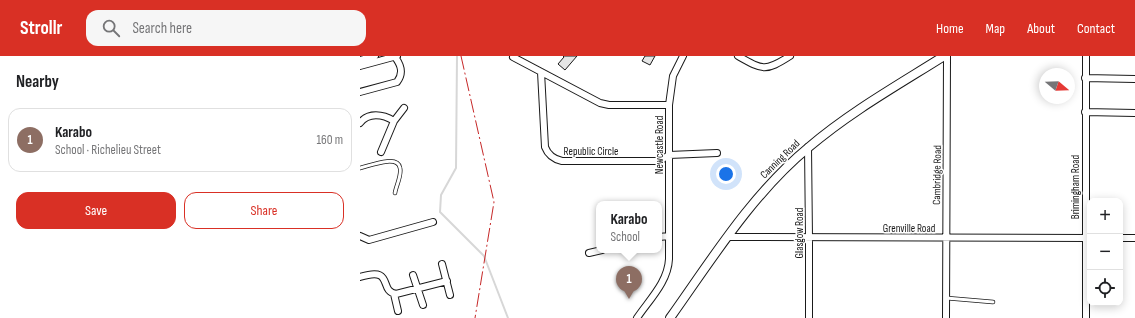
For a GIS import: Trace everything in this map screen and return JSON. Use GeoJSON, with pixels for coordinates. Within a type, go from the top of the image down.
{"type":"FeatureCollection","features":[{"type":"Feature","properties":{"kind":"main road","name":"Canning Road"},"geometry":{"type":"LineString","coordinates":[[670,318],[728,237],[765,190],[808,147],[845,118],[946,56]]}},
{"type":"Feature","properties":{"kind":"street"},"geometry":{"type":"LineString","coordinates":[[360,60],[375,56]]}},
{"type":"Feature","properties":{"kind":"street"},"geometry":{"type":"LineString","coordinates":[[360,66],[396,56],[401,70],[400,78],[397,82],[360,92]]}},
{"type":"Feature","properties":{"kind":"street","name":"Newcastle Road"},"geometry":{"type":"LineString","coordinates":[[637,318],[667,274],[669,259],[669,105],[673,76],[683,56]]}},
{"type":"Feature","properties":{"kind":"street"},"geometry":{"type":"LineString","coordinates":[[738,56],[763,68],[776,65],[790,56]]}},
{"type":"Feature","properties":{"kind":"street","name":"Cambridge Road"},"geometry":{"type":"LineString","coordinates":[[946,56],[946,318]]}},
{"type":"Feature","properties":{"kind":"street","name":"Brimingham Road"},"geometry":{"type":"LineString","coordinates":[[1086,56],[1085,112],[1088,234]]}},
{"type":"Feature","properties":{"kind":"street"},"geometry":{"type":"LineString","coordinates":[[513,57],[604,104],[669,105]]}},
{"type":"Feature","properties":{"kind":"street","name":"Republic Circle"},"geometry":{"type":"LineString","coordinates":[[540,72],[545,147],[554,159],[562,161],[661,160],[669,155]]}},
{"type":"Feature","properties":{"kind":"street"},"geometry":{"type":"LineString","coordinates":[[1086,78],[1135,79]]}},
{"type":"Feature","properties":{"kind":"street"},"geometry":{"type":"LineString","coordinates":[[381,152],[394,120],[404,108]]}},
{"type":"Feature","properties":{"kind":"street"},"geometry":{"type":"LineString","coordinates":[[1085,112],[1135,113]]}},
{"type":"Feature","properties":{"kind":"street"},"geometry":{"type":"LineString","coordinates":[[360,123],[366,117],[374,115],[394,120]]}},
{"type":"Feature","properties":{"kind":"street","name":"Glasgow Road"},"geometry":{"type":"LineString","coordinates":[[808,147],[810,238],[809,318]]}},
{"type":"Feature","properties":{"kind":"street"},"geometry":{"type":"LineString","coordinates":[[669,155],[717,153]]}},
{"type":"Feature","properties":{"kind":"street"},"geometry":{"type":"LineString","coordinates":[[360,236],[369,240],[433,222]]}},
{"type":"Feature","properties":{"kind":"street"},"geometry":{"type":"LineString","coordinates":[[662,237],[668,236]]}},
{"type":"Feature","properties":{"kind":"street","name":"Grenville Road"},"geometry":{"type":"LineString","coordinates":[[728,237],[1087,238]]}},
{"type":"Feature","properties":{"kind":"street"},"geometry":{"type":"LineString","coordinates":[[1123,238],[1135,238]]}},
{"type":"Feature","properties":{"kind":"street"},"geometry":{"type":"LineString","coordinates":[[589,252],[596,251]]}},
{"type":"Feature","properties":{"kind":"street"},"geometry":{"type":"LineString","coordinates":[[442,264],[450,294]]}},
{"type":"Feature","properties":{"kind":"street","name":"Brimingham Road"},"geometry":{"type":"LineString","coordinates":[[1086,318],[1087,270]]}},
{"type":"Feature","properties":{"kind":"street"},"geometry":{"type":"LineString","coordinates":[[360,277],[374,274],[381,275],[385,280],[388,290],[394,294],[447,281]]}},
{"type":"Feature","properties":{"kind":"street"},"geometry":{"type":"LineString","coordinates":[[413,275],[423,305]]}},
{"type":"Feature","properties":{"kind":"street"},"geometry":{"type":"LineString","coordinates":[[394,294],[398,311]]}},
{"type":"Feature","properties":{"kind":"lane"},"geometry":{"type":"LineString","coordinates":[[360,168],[390,160],[399,165],[401,169],[395,193]]}},
{"type":"Feature","properties":{"kind":"lane"},"geometry":{"type":"LineString","coordinates":[[946,298],[992,302]]}},
{"type":"Feature","properties":{"kind":"building"},"geometry":{"type":"Polygon","coordinates":[[[563,56],[577,56],[565,70],[558,64],[564,57],[563,56]]]}},
{"type":"Feature","properties":{"kind":"building"},"geometry":{"type":"Polygon","coordinates":[[[645,56],[655,56],[650,65],[642,61],[645,56]]]}},
{"type":"Feature","properties":{"kind":"waterway"},"geometry":{"type":"LineString","coordinates":[[457,56],[456,168],[441,195],[440,212],[484,256],[508,318]]}},
{"type":"Feature","properties":{"kind":"power"},"geometry":{"type":"LineString","coordinates":[[461,56],[494,202],[475,318]]}},
{"type":"Feature","properties":{"kind":"place","name":"Karabo"},"geometry":{"type":"Point","coordinates":[629,299]}}]}
